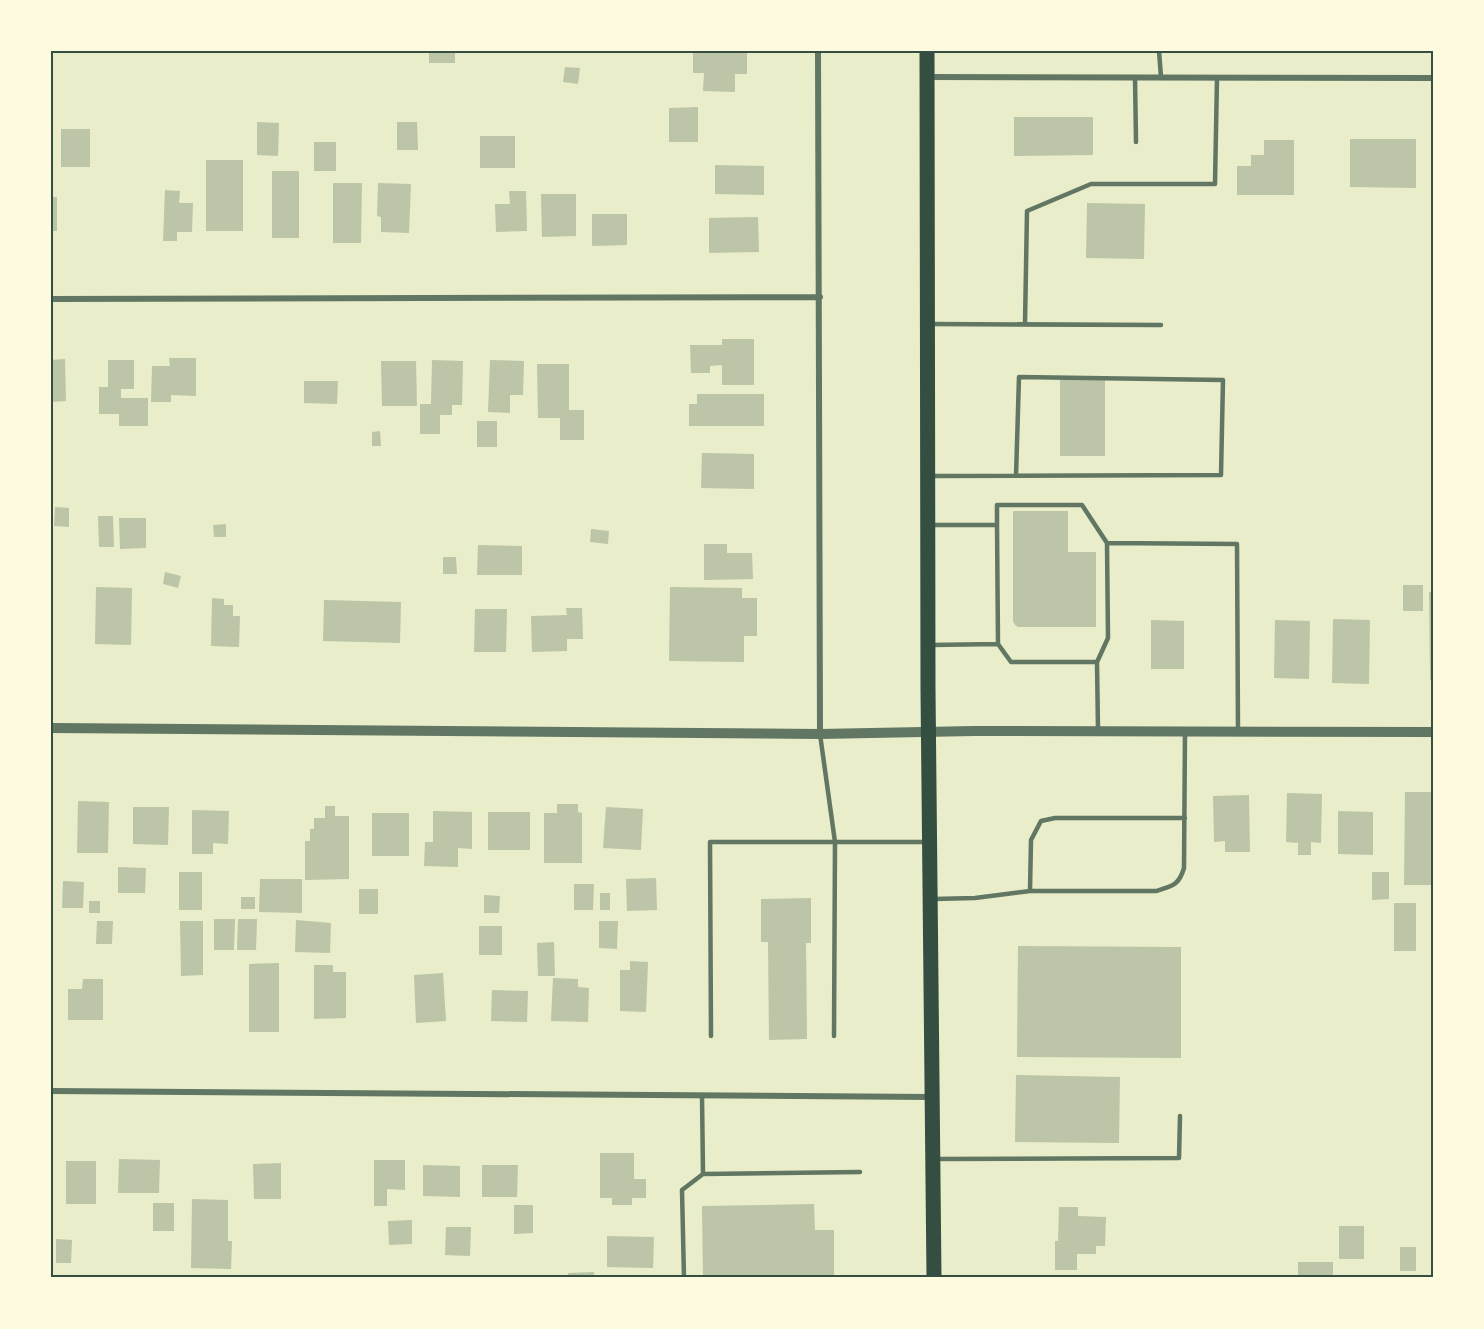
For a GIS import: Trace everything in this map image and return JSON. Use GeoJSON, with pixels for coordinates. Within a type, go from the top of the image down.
{"type":"FeatureCollection","features":[{"type":"Feature","properties":{"kind":"main road"},"geometry":{"type":"LineString","coordinates":[[927,51],[927,476],[934,1278]]}},
{"type":"Feature","properties":{"kind":"street"},"geometry":{"type":"LineString","coordinates":[[818,51],[820,734]]}},
{"type":"Feature","properties":{"kind":"street"},"geometry":{"type":"LineString","coordinates":[[927,77],[1433,78]]}},
{"type":"Feature","properties":{"kind":"street"},"geometry":{"type":"LineString","coordinates":[[51,299],[820,297]]}},
{"type":"Feature","properties":{"kind":"street"},"geometry":{"type":"LineString","coordinates":[[51,728],[820,734],[1098,731],[1433,732]]}},
{"type":"Feature","properties":{"kind":"street"},"geometry":{"type":"LineString","coordinates":[[51,1091],[932,1096]]}},
{"type":"Feature","properties":{"kind":"lane"},"geometry":{"type":"LineString","coordinates":[[1159,51],[1161,77]]}},
{"type":"Feature","properties":{"kind":"lane"},"geometry":{"type":"LineString","coordinates":[[1136,77],[1137,142]]}},
{"type":"Feature","properties":{"kind":"lane"},"geometry":{"type":"LineString","coordinates":[[1025,324],[1027,211],[1091,184],[1215,184],[1217,78]]}},
{"type":"Feature","properties":{"kind":"lane"},"geometry":{"type":"LineString","coordinates":[[927,324],[1161,325]]}},
{"type":"Feature","properties":{"kind":"lane"},"geometry":{"type":"LineString","coordinates":[[927,476],[1016,476],[1221,475],[1223,380],[1019,377],[1016,476]]}},
{"type":"Feature","properties":{"kind":"lane"},"geometry":{"type":"LineString","coordinates":[[1097,662],[1011,662],[998,644],[997,505],[1082,505],[1107,543],[1108,638],[1097,662],[1098,731]]}},
{"type":"Feature","properties":{"kind":"lane"},"geometry":{"type":"LineString","coordinates":[[928,525],[997,525]]}},
{"type":"Feature","properties":{"kind":"lane"},"geometry":{"type":"LineString","coordinates":[[1107,543],[1237,544],[1238,732]]}},
{"type":"Feature","properties":{"kind":"lane"},"geometry":{"type":"LineString","coordinates":[[928,645],[998,644]]}},
{"type":"Feature","properties":{"kind":"lane"},"geometry":{"type":"LineString","coordinates":[[930,899],[975,898],[1030,891],[1156,891],[1172,887],[1180,880],[1184,868],[1185,731]]}},
{"type":"Feature","properties":{"kind":"lane"},"geometry":{"type":"LineString","coordinates":[[820,734],[835,842],[834,1036]]}},
{"type":"Feature","properties":{"kind":"lane"},"geometry":{"type":"LineString","coordinates":[[1030,891],[1031,840],[1035,828],[1041,821],[1054,818],[1185,818]]}},
{"type":"Feature","properties":{"kind":"lane"},"geometry":{"type":"LineString","coordinates":[[711,1036],[710,842],[931,842]]}},
{"type":"Feature","properties":{"kind":"lane"},"geometry":{"type":"LineString","coordinates":[[702,1096],[703,1174]]}},
{"type":"Feature","properties":{"kind":"lane"},"geometry":{"type":"LineString","coordinates":[[933,1159],[1179,1158],[1180,1116]]}},
{"type":"Feature","properties":{"kind":"lane"},"geometry":{"type":"LineString","coordinates":[[684,1278],[682,1190],[703,1174],[860,1172]]}},
{"type":"Feature","properties":{"kind":"building"},"geometry":{"type":"Polygon","coordinates":[[[429,51],[455,51],[455,63],[429,63],[429,51]]]}},
{"type":"Feature","properties":{"kind":"building"},"geometry":{"type":"Polygon","coordinates":[[[693,51],[747,51],[747,74],[735,74],[735,92],[703,91],[704,73],[693,73],[693,51]]]}},
{"type":"Feature","properties":{"kind":"building"},"geometry":{"type":"Polygon","coordinates":[[[565,67],[580,68],[578,84],[563,82],[565,67]]]}},
{"type":"Feature","properties":{"kind":"building"},"geometry":{"type":"Polygon","coordinates":[[[698,107],[698,142],[669,142],[669,108],[698,107]]]}},
{"type":"Feature","properties":{"kind":"building"},"geometry":{"type":"Polygon","coordinates":[[[1014,117],[1093,117],[1093,155],[1014,156],[1014,117]]]}},
{"type":"Feature","properties":{"kind":"building"},"geometry":{"type":"Polygon","coordinates":[[[257,122],[279,123],[278,156],[257,155],[257,122]]]}},
{"type":"Feature","properties":{"kind":"building"},"geometry":{"type":"Polygon","coordinates":[[[397,122],[417,122],[418,150],[397,150],[397,122]]]}},
{"type":"Feature","properties":{"kind":"building"},"geometry":{"type":"Polygon","coordinates":[[[61,129],[90,129],[90,167],[61,167],[61,129]]]}},
{"type":"Feature","properties":{"kind":"building"},"geometry":{"type":"Polygon","coordinates":[[[480,136],[515,136],[515,168],[480,168],[480,136]]]}},
{"type":"Feature","properties":{"kind":"building"},"geometry":{"type":"Polygon","coordinates":[[[1350,139],[1416,139],[1416,188],[1350,187],[1350,139]]]}},
{"type":"Feature","properties":{"kind":"building"},"geometry":{"type":"Polygon","coordinates":[[[1264,140],[1294,140],[1294,195],[1237,195],[1237,166],[1251,166],[1251,155],[1264,155],[1264,140]]]}},
{"type":"Feature","properties":{"kind":"building"},"geometry":{"type":"Polygon","coordinates":[[[314,142],[336,142],[336,171],[314,171],[314,142]]]}},
{"type":"Feature","properties":{"kind":"building"},"geometry":{"type":"Polygon","coordinates":[[[206,160],[243,160],[243,231],[206,231],[206,160]]]}},
{"type":"Feature","properties":{"kind":"building"},"geometry":{"type":"Polygon","coordinates":[[[715,165],[764,166],[764,195],[715,194],[715,165]]]}},
{"type":"Feature","properties":{"kind":"building"},"geometry":{"type":"Polygon","coordinates":[[[272,171],[299,171],[299,238],[272,238],[272,171]]]}},
{"type":"Feature","properties":{"kind":"building"},"geometry":{"type":"Polygon","coordinates":[[[333,183],[362,183],[361,243],[333,243],[333,183]]]}},
{"type":"Feature","properties":{"kind":"building"},"geometry":{"type":"Polygon","coordinates":[[[378,183],[411,184],[409,233],[381,232],[381,217],[377,216],[378,183]]]}},
{"type":"Feature","properties":{"kind":"building"},"geometry":{"type":"Polygon","coordinates":[[[165,190],[180,191],[179,203],[193,203],[192,232],[177,232],[177,241],[163,241],[165,190]]]}},
{"type":"Feature","properties":{"kind":"building"},"geometry":{"type":"Polygon","coordinates":[[[509,191],[526,191],[527,231],[496,232],[495,204],[510,204],[509,191]]]}},
{"type":"Feature","properties":{"kind":"building"},"geometry":{"type":"Polygon","coordinates":[[[541,194],[576,194],[576,236],[542,237],[541,194]]]}},
{"type":"Feature","properties":{"kind":"building"},"geometry":{"type":"Polygon","coordinates":[[[51,197],[57,197],[57,231],[51,231],[51,197]]]}},
{"type":"Feature","properties":{"kind":"building"},"geometry":{"type":"Polygon","coordinates":[[[1087,203],[1145,204],[1144,259],[1086,258],[1087,203]]]}},
{"type":"Feature","properties":{"kind":"building"},"geometry":{"type":"Polygon","coordinates":[[[592,214],[627,214],[627,245],[592,246],[592,214]]]}},
{"type":"Feature","properties":{"kind":"building"},"geometry":{"type":"Polygon","coordinates":[[[758,217],[759,252],[709,253],[709,218],[758,217]]]}},
{"type":"Feature","properties":{"kind":"building"},"geometry":{"type":"Polygon","coordinates":[[[722,339],[754,339],[754,385],[722,385],[722,365],[710,366],[710,373],[691,373],[690,345],[722,345],[722,339]]]}},
{"type":"Feature","properties":{"kind":"building"},"geometry":{"type":"Polygon","coordinates":[[[169,358],[196,358],[196,396],[171,395],[171,402],[151,402],[152,366],[170,366],[169,358]]]}},
{"type":"Feature","properties":{"kind":"building"},"geometry":{"type":"Polygon","coordinates":[[[65,359],[66,401],[51,402],[51,360],[65,359]]]}},
{"type":"Feature","properties":{"kind":"building"},"geometry":{"type":"Polygon","coordinates":[[[108,360],[134,360],[134,389],[121,389],[121,398],[148,398],[148,426],[119,426],[119,414],[99,414],[99,387],[108,387],[108,360]]]}},
{"type":"Feature","properties":{"kind":"building"},"geometry":{"type":"Polygon","coordinates":[[[432,360],[463,361],[462,405],[452,405],[452,415],[440,415],[440,434],[420,434],[420,404],[431,404],[432,360]]]}},
{"type":"Feature","properties":{"kind":"building"},"geometry":{"type":"Polygon","coordinates":[[[490,360],[524,361],[523,395],[510,395],[510,413],[488,412],[490,360]]]}},
{"type":"Feature","properties":{"kind":"building"},"geometry":{"type":"Polygon","coordinates":[[[381,361],[416,361],[417,406],[382,406],[381,361]]]}},
{"type":"Feature","properties":{"kind":"building"},"geometry":{"type":"Polygon","coordinates":[[[537,364],[569,364],[569,410],[584,410],[584,440],[560,440],[560,418],[538,418],[537,364]]]}},
{"type":"Feature","properties":{"kind":"building"},"geometry":{"type":"Polygon","coordinates":[[[1060,379],[1105,379],[1105,456],[1060,456],[1060,379]]]}},
{"type":"Feature","properties":{"kind":"building"},"geometry":{"type":"Polygon","coordinates":[[[304,381],[338,381],[337,404],[304,403],[304,381]]]}},
{"type":"Feature","properties":{"kind":"building"},"geometry":{"type":"Polygon","coordinates":[[[697,394],[764,394],[764,426],[689,426],[689,404],[697,404],[697,394]]]}},
{"type":"Feature","properties":{"kind":"building"},"geometry":{"type":"Polygon","coordinates":[[[477,421],[497,421],[497,447],[477,447],[477,421]]]}},
{"type":"Feature","properties":{"kind":"building"},"geometry":{"type":"Polygon","coordinates":[[[380,431],[381,446],[372,446],[372,432],[380,431]]]}},
{"type":"Feature","properties":{"kind":"building"},"geometry":{"type":"Polygon","coordinates":[[[702,453],[754,454],[754,489],[701,488],[702,453]]]}},
{"type":"Feature","properties":{"kind":"building"},"geometry":{"type":"Polygon","coordinates":[[[55,507],[69,508],[69,527],[54,526],[55,507]]]}},
{"type":"Feature","properties":{"kind":"building"},"geometry":{"type":"Polygon","coordinates":[[[1013,511],[1068,511],[1068,552],[1096,552],[1096,627],[1018,627],[1015,625],[1013,621],[1013,511]]]}},
{"type":"Feature","properties":{"kind":"building"},"geometry":{"type":"Polygon","coordinates":[[[98,516],[113,516],[114,547],[99,547],[98,516]]]}},
{"type":"Feature","properties":{"kind":"building"},"geometry":{"type":"Polygon","coordinates":[[[119,518],[146,518],[146,548],[120,549],[119,518]]]}},
{"type":"Feature","properties":{"kind":"building"},"geometry":{"type":"Polygon","coordinates":[[[226,524],[226,537],[214,537],[213,525],[226,524]]]}},
{"type":"Feature","properties":{"kind":"building"},"geometry":{"type":"Polygon","coordinates":[[[591,529],[609,531],[608,544],[590,542],[591,529]]]}},
{"type":"Feature","properties":{"kind":"building"},"geometry":{"type":"Polygon","coordinates":[[[704,544],[727,544],[727,553],[752,553],[753,579],[704,580],[704,544]]]}},
{"type":"Feature","properties":{"kind":"building"},"geometry":{"type":"Polygon","coordinates":[[[478,545],[522,546],[522,575],[477,575],[478,545]]]}},
{"type":"Feature","properties":{"kind":"building"},"geometry":{"type":"Polygon","coordinates":[[[443,557],[456,557],[457,574],[443,574],[443,557]]]}},
{"type":"Feature","properties":{"kind":"building"},"geometry":{"type":"Polygon","coordinates":[[[165,572],[181,576],[178,588],[163,584],[165,572]]]}},
{"type":"Feature","properties":{"kind":"building"},"geometry":{"type":"Polygon","coordinates":[[[1403,585],[1423,585],[1423,611],[1403,611],[1403,585]]]}},
{"type":"Feature","properties":{"kind":"building"},"geometry":{"type":"Polygon","coordinates":[[[96,587],[132,588],[131,645],[95,644],[96,587]]]}},
{"type":"Feature","properties":{"kind":"building"},"geometry":{"type":"Polygon","coordinates":[[[670,587],[742,588],[742,598],[757,598],[757,636],[744,636],[744,662],[669,661],[670,587]]]}},
{"type":"Feature","properties":{"kind":"building"},"geometry":{"type":"Polygon","coordinates":[[[1429,592],[1433,592],[1433,680],[1430,680],[1429,592]]]}},
{"type":"Feature","properties":{"kind":"building"},"geometry":{"type":"Polygon","coordinates":[[[212,598],[224,599],[224,605],[233,605],[233,616],[240,616],[239,647],[211,646],[212,598]]]}},
{"type":"Feature","properties":{"kind":"building"},"geometry":{"type":"Polygon","coordinates":[[[324,600],[401,602],[400,643],[323,641],[324,600]]]}},
{"type":"Feature","properties":{"kind":"building"},"geometry":{"type":"Polygon","coordinates":[[[566,608],[582,608],[583,639],[567,639],[567,651],[532,652],[531,616],[567,615],[566,608]]]}},
{"type":"Feature","properties":{"kind":"building"},"geometry":{"type":"Polygon","coordinates":[[[475,609],[507,609],[506,652],[474,652],[475,609]]]}},
{"type":"Feature","properties":{"kind":"building"},"geometry":{"type":"Polygon","coordinates":[[[1333,619],[1370,620],[1369,684],[1332,683],[1333,619]]]}},
{"type":"Feature","properties":{"kind":"building"},"geometry":{"type":"Polygon","coordinates":[[[1151,620],[1184,621],[1184,669],[1151,669],[1151,620]]]}},
{"type":"Feature","properties":{"kind":"building"},"geometry":{"type":"Polygon","coordinates":[[[1275,620],[1310,621],[1309,679],[1274,678],[1275,620]]]}},
{"type":"Feature","properties":{"kind":"building"},"geometry":{"type":"Polygon","coordinates":[[[1405,792],[1433,792],[1433,885],[1404,885],[1405,792]]]}},
{"type":"Feature","properties":{"kind":"building"},"geometry":{"type":"Polygon","coordinates":[[[1287,793],[1322,794],[1321,843],[1311,842],[1311,855],[1298,855],[1298,843],[1286,842],[1287,793]]]}},
{"type":"Feature","properties":{"kind":"building"},"geometry":{"type":"Polygon","coordinates":[[[1249,795],[1250,852],[1225,852],[1225,841],[1214,842],[1213,796],[1249,795]]]}},
{"type":"Feature","properties":{"kind":"building"},"geometry":{"type":"Polygon","coordinates":[[[78,801],[109,802],[108,853],[77,853],[78,801]]]}},
{"type":"Feature","properties":{"kind":"building"},"geometry":{"type":"Polygon","coordinates":[[[557,804],[578,804],[578,812],[582,813],[582,863],[544,863],[544,813],[557,813],[557,804]]]}},
{"type":"Feature","properties":{"kind":"building"},"geometry":{"type":"Polygon","coordinates":[[[325,806],[335,806],[335,816],[349,816],[349,879],[305,880],[305,841],[310,841],[310,829],[314,829],[314,818],[325,818],[325,806]]]}},
{"type":"Feature","properties":{"kind":"building"},"geometry":{"type":"Polygon","coordinates":[[[133,807],[169,807],[168,845],[133,844],[133,807]]]}},
{"type":"Feature","properties":{"kind":"building"},"geometry":{"type":"Polygon","coordinates":[[[606,807],[643,809],[641,850],[603,848],[606,807]]]}},
{"type":"Feature","properties":{"kind":"building"},"geometry":{"type":"Polygon","coordinates":[[[192,810],[229,811],[228,844],[213,843],[213,854],[192,854],[192,810]]]}},
{"type":"Feature","properties":{"kind":"building"},"geometry":{"type":"Polygon","coordinates":[[[433,811],[472,812],[472,849],[458,848],[458,867],[424,866],[425,842],[433,842],[433,811]]]}},
{"type":"Feature","properties":{"kind":"building"},"geometry":{"type":"Polygon","coordinates":[[[1338,811],[1373,812],[1373,855],[1338,854],[1338,811]]]}},
{"type":"Feature","properties":{"kind":"building"},"geometry":{"type":"Polygon","coordinates":[[[488,812],[530,812],[530,850],[488,850],[488,812]]]}},
{"type":"Feature","properties":{"kind":"building"},"geometry":{"type":"Polygon","coordinates":[[[372,813],[409,813],[409,856],[372,856],[372,813]]]}},
{"type":"Feature","properties":{"kind":"building"},"geometry":{"type":"Polygon","coordinates":[[[118,867],[146,868],[145,893],[118,893],[118,867]]]}},
{"type":"Feature","properties":{"kind":"building"},"geometry":{"type":"Polygon","coordinates":[[[179,872],[202,872],[202,910],[179,910],[179,872]]]}},
{"type":"Feature","properties":{"kind":"building"},"geometry":{"type":"Polygon","coordinates":[[[1372,872],[1389,872],[1389,899],[1372,900],[1372,872]]]}},
{"type":"Feature","properties":{"kind":"building"},"geometry":{"type":"Polygon","coordinates":[[[656,878],[657,910],[627,911],[626,879],[656,878]]]}},
{"type":"Feature","properties":{"kind":"building"},"geometry":{"type":"Polygon","coordinates":[[[260,879],[302,879],[302,913],[259,912],[260,879]]]}},
{"type":"Feature","properties":{"kind":"building"},"geometry":{"type":"Polygon","coordinates":[[[63,881],[84,882],[83,908],[62,908],[63,881]]]}},
{"type":"Feature","properties":{"kind":"building"},"geometry":{"type":"Polygon","coordinates":[[[574,884],[594,884],[593,910],[574,910],[574,884]]]}},
{"type":"Feature","properties":{"kind":"building"},"geometry":{"type":"Polygon","coordinates":[[[359,889],[378,889],[378,914],[359,914],[359,889]]]}},
{"type":"Feature","properties":{"kind":"building"},"geometry":{"type":"Polygon","coordinates":[[[600,893],[610,893],[610,910],[600,910],[600,893]]]}},
{"type":"Feature","properties":{"kind":"building"},"geometry":{"type":"Polygon","coordinates":[[[484,895],[500,896],[499,913],[484,913],[484,895]]]}},
{"type":"Feature","properties":{"kind":"building"},"geometry":{"type":"Polygon","coordinates":[[[241,897],[255,897],[255,909],[241,909],[241,897]]]}},
{"type":"Feature","properties":{"kind":"building"},"geometry":{"type":"Polygon","coordinates":[[[811,898],[811,943],[806,943],[807,1039],[769,1040],[768,942],[761,942],[761,899],[811,898]]]}},
{"type":"Feature","properties":{"kind":"building"},"geometry":{"type":"Polygon","coordinates":[[[89,901],[100,901],[100,913],[89,913],[89,901]]]}},
{"type":"Feature","properties":{"kind":"building"},"geometry":{"type":"Polygon","coordinates":[[[1394,903],[1416,903],[1416,951],[1394,951],[1394,903]]]}},
{"type":"Feature","properties":{"kind":"building"},"geometry":{"type":"Polygon","coordinates":[[[214,919],[235,919],[234,950],[214,950],[214,919]]]}},
{"type":"Feature","properties":{"kind":"building"},"geometry":{"type":"Polygon","coordinates":[[[238,919],[257,919],[256,950],[237,950],[238,919]]]}},
{"type":"Feature","properties":{"kind":"building"},"geometry":{"type":"Polygon","coordinates":[[[296,920],[331,923],[330,953],[295,952],[296,920]]]}},
{"type":"Feature","properties":{"kind":"building"},"geometry":{"type":"Polygon","coordinates":[[[97,921],[113,921],[112,944],[96,944],[97,921]]]}},
{"type":"Feature","properties":{"kind":"building"},"geometry":{"type":"Polygon","coordinates":[[[180,921],[203,921],[203,975],[181,976],[180,921]]]}},
{"type":"Feature","properties":{"kind":"building"},"geometry":{"type":"Polygon","coordinates":[[[599,921],[618,921],[617,949],[599,948],[599,921]]]}},
{"type":"Feature","properties":{"kind":"building"},"geometry":{"type":"Polygon","coordinates":[[[479,926],[502,926],[502,955],[479,955],[479,926]]]}},
{"type":"Feature","properties":{"kind":"building"},"geometry":{"type":"Polygon","coordinates":[[[554,942],[555,976],[538,976],[537,943],[554,942]]]}},
{"type":"Feature","properties":{"kind":"building"},"geometry":{"type":"Polygon","coordinates":[[[1018,946],[1181,947],[1181,1058],[1017,1057],[1018,946]]]}},
{"type":"Feature","properties":{"kind":"building"},"geometry":{"type":"Polygon","coordinates":[[[630,961],[648,962],[646,1012],[620,1011],[620,970],[630,970],[630,961]]]}},
{"type":"Feature","properties":{"kind":"building"},"geometry":{"type":"Polygon","coordinates":[[[279,963],[279,1032],[249,1032],[249,964],[279,963]]]}},
{"type":"Feature","properties":{"kind":"building"},"geometry":{"type":"Polygon","coordinates":[[[314,965],[333,965],[333,972],[346,972],[346,1018],[314,1019],[314,965]]]}},
{"type":"Feature","properties":{"kind":"building"},"geometry":{"type":"Polygon","coordinates":[[[443,973],[446,1021],[416,1023],[414,975],[443,973]]]}},
{"type":"Feature","properties":{"kind":"building"},"geometry":{"type":"Polygon","coordinates":[[[553,978],[578,979],[578,987],[589,988],[588,1022],[551,1021],[553,978]]]}},
{"type":"Feature","properties":{"kind":"building"},"geometry":{"type":"Polygon","coordinates":[[[83,979],[103,979],[103,1020],[68,1020],[68,989],[82,989],[83,979]]]}},
{"type":"Feature","properties":{"kind":"building"},"geometry":{"type":"Polygon","coordinates":[[[492,990],[528,991],[527,1022],[491,1021],[492,990]]]}},
{"type":"Feature","properties":{"kind":"building"},"geometry":{"type":"Polygon","coordinates":[[[1016,1075],[1120,1077],[1119,1143],[1015,1142],[1016,1075]]]}},
{"type":"Feature","properties":{"kind":"building"},"geometry":{"type":"Polygon","coordinates":[[[600,1153],[634,1153],[634,1179],[646,1179],[646,1198],[632,1198],[632,1205],[612,1205],[612,1198],[600,1198],[600,1153]]]}},
{"type":"Feature","properties":{"kind":"building"},"geometry":{"type":"Polygon","coordinates":[[[119,1159],[160,1160],[159,1193],[118,1193],[119,1159]]]}},
{"type":"Feature","properties":{"kind":"building"},"geometry":{"type":"Polygon","coordinates":[[[374,1160],[405,1160],[405,1190],[387,1189],[387,1206],[374,1206],[374,1160]]]}},
{"type":"Feature","properties":{"kind":"building"},"geometry":{"type":"Polygon","coordinates":[[[66,1161],[96,1161],[96,1204],[66,1204],[66,1161]]]}},
{"type":"Feature","properties":{"kind":"building"},"geometry":{"type":"Polygon","coordinates":[[[281,1163],[281,1199],[254,1199],[253,1164],[281,1163]]]}},
{"type":"Feature","properties":{"kind":"building"},"geometry":{"type":"Polygon","coordinates":[[[423,1165],[460,1166],[460,1197],[423,1196],[423,1165]]]}},
{"type":"Feature","properties":{"kind":"building"},"geometry":{"type":"Polygon","coordinates":[[[482,1165],[518,1165],[517,1197],[482,1197],[482,1165]]]}},
{"type":"Feature","properties":{"kind":"building"},"geometry":{"type":"Polygon","coordinates":[[[192,1199],[228,1200],[228,1241],[232,1241],[231,1269],[191,1268],[192,1199]]]}},
{"type":"Feature","properties":{"kind":"building"},"geometry":{"type":"Polygon","coordinates":[[[153,1203],[174,1203],[174,1231],[153,1231],[153,1203]]]}},
{"type":"Feature","properties":{"kind":"building"},"geometry":{"type":"Polygon","coordinates":[[[814,1204],[815,1230],[834,1230],[834,1277],[703,1278],[702,1206],[814,1204]]]}},
{"type":"Feature","properties":{"kind":"building"},"geometry":{"type":"Polygon","coordinates":[[[514,1205],[533,1205],[533,1233],[514,1234],[514,1205]]]}},
{"type":"Feature","properties":{"kind":"building"},"geometry":{"type":"Polygon","coordinates":[[[1059,1207],[1078,1207],[1078,1216],[1106,1217],[1105,1246],[1096,1246],[1096,1254],[1077,1254],[1077,1270],[1055,1270],[1055,1241],[1058,1241],[1059,1207]]]}},
{"type":"Feature","properties":{"kind":"building"},"geometry":{"type":"Polygon","coordinates":[[[412,1220],[412,1244],[389,1245],[388,1221],[412,1220]]]}},
{"type":"Feature","properties":{"kind":"building"},"geometry":{"type":"Polygon","coordinates":[[[1339,1226],[1364,1226],[1364,1259],[1339,1259],[1339,1226]]]}},
{"type":"Feature","properties":{"kind":"building"},"geometry":{"type":"Polygon","coordinates":[[[446,1227],[471,1227],[470,1256],[445,1255],[446,1227]]]}},
{"type":"Feature","properties":{"kind":"building"},"geometry":{"type":"Polygon","coordinates":[[[607,1236],[654,1237],[653,1268],[607,1267],[607,1236]]]}},
{"type":"Feature","properties":{"kind":"building"},"geometry":{"type":"Polygon","coordinates":[[[56,1239],[72,1240],[71,1263],[56,1263],[56,1239]]]}},
{"type":"Feature","properties":{"kind":"building"},"geometry":{"type":"Polygon","coordinates":[[[1400,1247],[1416,1247],[1416,1271],[1400,1271],[1400,1247]]]}},
{"type":"Feature","properties":{"kind":"building"},"geometry":{"type":"Polygon","coordinates":[[[1298,1262],[1333,1262],[1333,1278],[1298,1278],[1298,1262]]]}},
{"type":"Feature","properties":{"kind":"building"},"geometry":{"type":"Polygon","coordinates":[[[594,1272],[594,1278],[568,1278],[568,1273],[594,1272]]]}}]}
